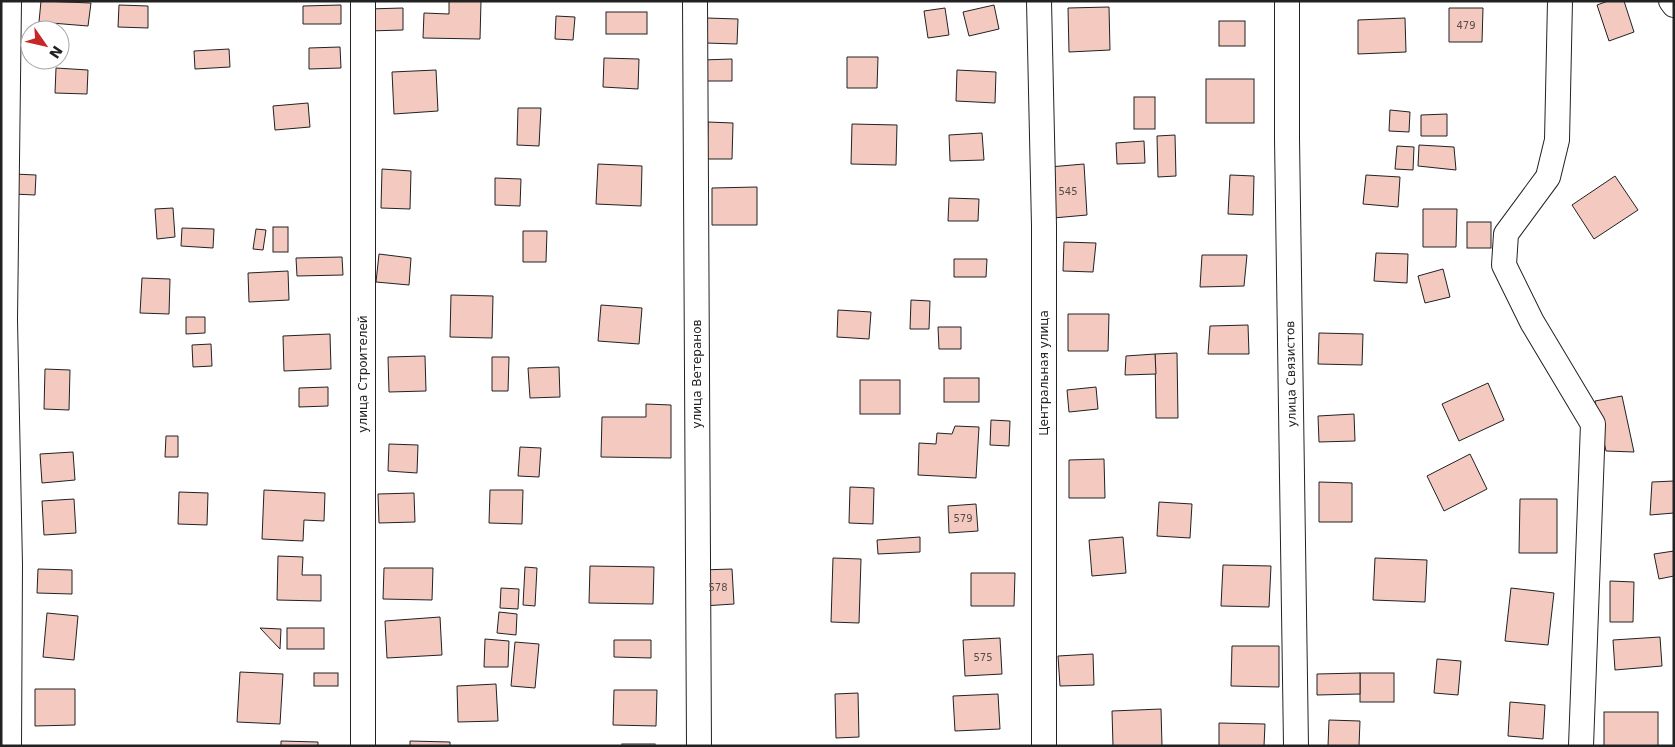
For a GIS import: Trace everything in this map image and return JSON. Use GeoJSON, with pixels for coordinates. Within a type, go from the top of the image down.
{"type":"FeatureCollection","features":[{"type":"Feature","properties":{"kind":"street"},"geometry":{"type":"LineString","coordinates":[[9,1],[5,320],[10,565],[9,746]]}},
{"type":"Feature","properties":{"kind":"street","name":"улица Строителей"},"geometry":{"type":"LineString","coordinates":[[363,1],[363,746]]}},
{"type":"Feature","properties":{"kind":"street","name":"улица Ветеранов"},"geometry":{"type":"LineString","coordinates":[[695,1],[699,746]]}},
{"type":"Feature","properties":{"kind":"street","name":"Центральная улица"},"geometry":{"type":"LineString","coordinates":[[1039,1],[1044,226],[1044,746]]}},
{"type":"Feature","properties":{"kind":"street","name":"улица Связистов"},"geometry":{"type":"LineString","coordinates":[[1287,1],[1287,139],[1296,746]]}},
{"type":"Feature","properties":{"kind":"street"},"geometry":{"type":"LineString","coordinates":[[1560,1],[1557,140],[1548,177],[1506,234],[1504,265],[1532,322],[1593,424],[1582,746]]}},
{"type":"Feature","properties":{"kind":"street"},"geometry":{"type":"LineString","coordinates":[[1671,1],[1674,5]]}},
{"type":"Feature","properties":{"kind":"building"},"geometry":{"type":"Polygon","coordinates":[[[41,1],[91,3],[88,26],[70,25],[70,20],[39,20],[41,1]]]}},
{"type":"Feature","properties":{"kind":"building"},"geometry":{"type":"Polygon","coordinates":[[[449,1],[481,1],[480,39],[423,38],[424,13],[449,14],[449,1]]]}},
{"type":"Feature","properties":{"kind":"building"},"geometry":{"type":"Polygon","coordinates":[[[1608,1],[1624,1],[1634,32],[1609,41],[1597,5],[1608,1]]]}},
{"type":"Feature","properties":{"kind":"building"},"geometry":{"type":"Polygon","coordinates":[[[119,5],[148,6],[148,28],[118,27],[119,5]]]}},
{"type":"Feature","properties":{"kind":"building"},"geometry":{"type":"Polygon","coordinates":[[[341,5],[341,24],[303,24],[303,6],[341,5]]]}},
{"type":"Feature","properties":{"kind":"building"},"geometry":{"type":"Polygon","coordinates":[[[994,5],[999,29],[969,36],[963,12],[994,5]]]}},
{"type":"Feature","properties":{"kind":"building"},"geometry":{"type":"Polygon","coordinates":[[[1109,7],[1110,50],[1069,52],[1068,8],[1109,7]]]}},
{"type":"Feature","properties":{"kind":"building"},"geometry":{"type":"Polygon","coordinates":[[[403,8],[403,30],[368,31],[367,9],[403,8]]]}},
{"type":"Feature","properties":{"kind":"building"},"geometry":{"type":"Polygon","coordinates":[[[945,8],[949,35],[928,38],[924,11],[945,8]]]}},
{"type":"Feature","properties":{"kind":"building"},"geometry":{"type":"Polygon","coordinates":[[[1449,8],[1483,8],[1482,42],[1449,42],[1449,8]]]}},
{"type":"Feature","properties":{"kind":"building"},"geometry":{"type":"Polygon","coordinates":[[[606,12],[647,12],[647,34],[606,34],[606,12]]]}},
{"type":"Feature","properties":{"kind":"building"},"geometry":{"type":"Polygon","coordinates":[[[556,16],[575,17],[573,40],[555,39],[556,16]]]}},
{"type":"Feature","properties":{"kind":"building"},"geometry":{"type":"Polygon","coordinates":[[[707,18],[738,19],[737,44],[706,43],[707,18]]]}},
{"type":"Feature","properties":{"kind":"building"},"geometry":{"type":"Polygon","coordinates":[[[1405,18],[1406,52],[1358,54],[1358,20],[1405,18]]]}},
{"type":"Feature","properties":{"kind":"building"},"geometry":{"type":"Polygon","coordinates":[[[1219,21],[1245,21],[1245,46],[1219,46],[1219,21]]]}},
{"type":"Feature","properties":{"kind":"building"},"geometry":{"type":"Polygon","coordinates":[[[340,47],[341,68],[309,69],[309,48],[340,47]]]}},
{"type":"Feature","properties":{"kind":"building"},"geometry":{"type":"Polygon","coordinates":[[[229,49],[230,67],[195,69],[194,51],[229,49]]]}},
{"type":"Feature","properties":{"kind":"building"},"geometry":{"type":"Polygon","coordinates":[[[847,57],[878,57],[877,88],[847,88],[847,57]]]}},
{"type":"Feature","properties":{"kind":"building"},"geometry":{"type":"Polygon","coordinates":[[[604,58],[639,59],[638,89],[603,87],[604,58]]]}},
{"type":"Feature","properties":{"kind":"building"},"geometry":{"type":"Polygon","coordinates":[[[732,59],[732,81],[702,81],[702,60],[732,59]]]}},
{"type":"Feature","properties":{"kind":"building"},"geometry":{"type":"Polygon","coordinates":[[[56,70],[88,70],[87,94],[55,93],[56,70]]]}},
{"type":"Feature","properties":{"kind":"building"},"geometry":{"type":"Polygon","coordinates":[[[436,70],[438,111],[394,114],[392,72],[436,70]]]}},
{"type":"Feature","properties":{"kind":"building"},"geometry":{"type":"Polygon","coordinates":[[[957,70],[996,72],[995,103],[956,101],[957,70]]]}},
{"type":"Feature","properties":{"kind":"building"},"geometry":{"type":"Polygon","coordinates":[[[1206,79],[1254,79],[1254,123],[1206,123],[1206,79]]]}},
{"type":"Feature","properties":{"kind":"building"},"geometry":{"type":"Polygon","coordinates":[[[1134,97],[1155,97],[1155,129],[1134,129],[1134,97]]]}},
{"type":"Feature","properties":{"kind":"building"},"geometry":{"type":"Polygon","coordinates":[[[308,103],[310,127],[275,130],[273,106],[308,103]]]}},
{"type":"Feature","properties":{"kind":"building"},"geometry":{"type":"Polygon","coordinates":[[[518,108],[541,108],[539,146],[517,145],[518,108]]]}},
{"type":"Feature","properties":{"kind":"building"},"geometry":{"type":"Polygon","coordinates":[[[1390,110],[1410,112],[1409,132],[1389,131],[1390,110]]]}},
{"type":"Feature","properties":{"kind":"building"},"geometry":{"type":"Polygon","coordinates":[[[1447,114],[1447,136],[1421,136],[1421,115],[1447,114]]]}},
{"type":"Feature","properties":{"kind":"building"},"geometry":{"type":"Polygon","coordinates":[[[708,122],[733,123],[732,159],[707,159],[708,122]]]}},
{"type":"Feature","properties":{"kind":"building"},"geometry":{"type":"Polygon","coordinates":[[[852,124],[897,125],[896,165],[851,164],[852,124]]]}},
{"type":"Feature","properties":{"kind":"building"},"geometry":{"type":"Polygon","coordinates":[[[982,133],[984,160],[950,161],[949,135],[982,133]]]}},
{"type":"Feature","properties":{"kind":"building"},"geometry":{"type":"Polygon","coordinates":[[[1175,135],[1176,176],[1158,177],[1157,136],[1175,135]]]}},
{"type":"Feature","properties":{"kind":"building"},"geometry":{"type":"Polygon","coordinates":[[[1144,141],[1145,163],[1117,164],[1116,143],[1144,141]]]}},
{"type":"Feature","properties":{"kind":"building"},"geometry":{"type":"Polygon","coordinates":[[[1419,145],[1454,147],[1456,170],[1418,166],[1419,145]]]}},
{"type":"Feature","properties":{"kind":"building"},"geometry":{"type":"Polygon","coordinates":[[[1397,146],[1414,147],[1413,170],[1395,169],[1397,146]]]}},
{"type":"Feature","properties":{"kind":"building"},"geometry":{"type":"Polygon","coordinates":[[[598,164],[642,166],[641,206],[596,204],[598,164]]]}},
{"type":"Feature","properties":{"kind":"building"},"geometry":{"type":"Polygon","coordinates":[[[1084,164],[1087,215],[1053,218],[1049,167],[1084,164]]]}},
{"type":"Feature","properties":{"kind":"building"},"geometry":{"type":"Polygon","coordinates":[[[382,169],[411,171],[410,209],[381,208],[382,169]]]}},
{"type":"Feature","properties":{"kind":"building"},"geometry":{"type":"Polygon","coordinates":[[[14,174],[36,175],[35,195],[13,194],[14,174]]]}},
{"type":"Feature","properties":{"kind":"building"},"geometry":{"type":"Polygon","coordinates":[[[1230,175],[1254,176],[1253,215],[1228,214],[1230,175]]]}},
{"type":"Feature","properties":{"kind":"building"},"geometry":{"type":"Polygon","coordinates":[[[1366,175],[1400,177],[1398,207],[1363,204],[1366,175]]]}},
{"type":"Feature","properties":{"kind":"building"},"geometry":{"type":"Polygon","coordinates":[[[1615,176],[1638,210],[1594,239],[1572,205],[1615,176]]]}},
{"type":"Feature","properties":{"kind":"building"},"geometry":{"type":"Polygon","coordinates":[[[495,178],[521,179],[520,206],[495,205],[495,178]]]}},
{"type":"Feature","properties":{"kind":"building"},"geometry":{"type":"Polygon","coordinates":[[[757,187],[757,225],[712,225],[712,188],[757,187]]]}},
{"type":"Feature","properties":{"kind":"building"},"geometry":{"type":"Polygon","coordinates":[[[949,198],[979,199],[978,221],[948,221],[949,198]]]}},
{"type":"Feature","properties":{"kind":"building"},"geometry":{"type":"Polygon","coordinates":[[[173,208],[175,237],[157,239],[155,209],[173,208]]]}},
{"type":"Feature","properties":{"kind":"building"},"geometry":{"type":"Polygon","coordinates":[[[1423,209],[1457,209],[1456,247],[1423,247],[1423,209]]]}},
{"type":"Feature","properties":{"kind":"building"},"geometry":{"type":"Polygon","coordinates":[[[1467,222],[1491,222],[1491,248],[1467,248],[1467,222]]]}},
{"type":"Feature","properties":{"kind":"building"},"geometry":{"type":"Polygon","coordinates":[[[273,227],[288,227],[288,252],[273,252],[273,227]]]}},
{"type":"Feature","properties":{"kind":"building"},"geometry":{"type":"Polygon","coordinates":[[[182,228],[214,229],[213,248],[181,246],[182,228]]]}},
{"type":"Feature","properties":{"kind":"building"},"geometry":{"type":"Polygon","coordinates":[[[256,229],[266,230],[263,250],[253,249],[256,229]]]}},
{"type":"Feature","properties":{"kind":"building"},"geometry":{"type":"Polygon","coordinates":[[[523,231],[547,231],[546,262],[523,262],[523,231]]]}},
{"type":"Feature","properties":{"kind":"building"},"geometry":{"type":"Polygon","coordinates":[[[1064,242],[1096,243],[1093,272],[1063,271],[1064,242]]]}},
{"type":"Feature","properties":{"kind":"building"},"geometry":{"type":"Polygon","coordinates":[[[1376,253],[1408,254],[1407,283],[1374,281],[1376,253]]]}},
{"type":"Feature","properties":{"kind":"building"},"geometry":{"type":"Polygon","coordinates":[[[379,254],[411,258],[409,285],[376,282],[379,254]]]}},
{"type":"Feature","properties":{"kind":"building"},"geometry":{"type":"Polygon","coordinates":[[[1202,255],[1247,255],[1244,286],[1200,287],[1202,255]]]}},
{"type":"Feature","properties":{"kind":"building"},"geometry":{"type":"Polygon","coordinates":[[[342,257],[343,275],[297,276],[296,258],[342,257]]]}},
{"type":"Feature","properties":{"kind":"building"},"geometry":{"type":"Polygon","coordinates":[[[954,259],[987,259],[986,277],[954,277],[954,259]]]}},
{"type":"Feature","properties":{"kind":"building"},"geometry":{"type":"Polygon","coordinates":[[[1443,269],[1450,297],[1425,303],[1418,276],[1443,269]]]}},
{"type":"Feature","properties":{"kind":"building"},"geometry":{"type":"Polygon","coordinates":[[[288,271],[289,300],[249,302],[248,273],[288,271]]]}},
{"type":"Feature","properties":{"kind":"building"},"geometry":{"type":"Polygon","coordinates":[[[142,278],[170,279],[169,314],[140,313],[142,278]]]}},
{"type":"Feature","properties":{"kind":"building"},"geometry":{"type":"Polygon","coordinates":[[[451,295],[493,296],[492,338],[450,337],[451,295]]]}},
{"type":"Feature","properties":{"kind":"building"},"geometry":{"type":"Polygon","coordinates":[[[911,300],[930,301],[929,329],[910,329],[911,300]]]}},
{"type":"Feature","properties":{"kind":"building"},"geometry":{"type":"Polygon","coordinates":[[[601,305],[642,308],[639,344],[598,341],[601,305]]]}},
{"type":"Feature","properties":{"kind":"building"},"geometry":{"type":"Polygon","coordinates":[[[838,310],[871,312],[869,339],[837,337],[838,310]]]}},
{"type":"Feature","properties":{"kind":"building"},"geometry":{"type":"Polygon","coordinates":[[[1068,314],[1109,314],[1108,351],[1068,351],[1068,314]]]}},
{"type":"Feature","properties":{"kind":"building"},"geometry":{"type":"Polygon","coordinates":[[[186,317],[205,317],[205,333],[186,334],[186,317]]]}},
{"type":"Feature","properties":{"kind":"building"},"geometry":{"type":"Polygon","coordinates":[[[1248,325],[1249,354],[1208,354],[1210,326],[1248,325]]]}},
{"type":"Feature","properties":{"kind":"building"},"geometry":{"type":"Polygon","coordinates":[[[938,327],[961,327],[961,349],[939,349],[938,327]]]}},
{"type":"Feature","properties":{"kind":"building"},"geometry":{"type":"Polygon","coordinates":[[[1319,333],[1363,334],[1362,365],[1318,364],[1319,333]]]}},
{"type":"Feature","properties":{"kind":"building"},"geometry":{"type":"Polygon","coordinates":[[[330,334],[331,369],[284,371],[283,336],[330,334]]]}},
{"type":"Feature","properties":{"kind":"building"},"geometry":{"type":"Polygon","coordinates":[[[211,344],[212,366],[193,367],[192,345],[211,344]]]}},
{"type":"Feature","properties":{"kind":"building"},"geometry":{"type":"Polygon","coordinates":[[[1177,353],[1178,418],[1156,418],[1155,354],[1177,353]]]}},
{"type":"Feature","properties":{"kind":"building"},"geometry":{"type":"Polygon","coordinates":[[[1155,354],[1156,374],[1125,375],[1126,356],[1155,354]]]}},
{"type":"Feature","properties":{"kind":"building"},"geometry":{"type":"Polygon","coordinates":[[[425,356],[426,391],[389,392],[388,357],[425,356]]]}},
{"type":"Feature","properties":{"kind":"building"},"geometry":{"type":"Polygon","coordinates":[[[492,357],[509,357],[508,391],[492,391],[492,357]]]}},
{"type":"Feature","properties":{"kind":"building"},"geometry":{"type":"Polygon","coordinates":[[[559,367],[560,397],[530,398],[528,368],[559,367]]]}},
{"type":"Feature","properties":{"kind":"building"},"geometry":{"type":"Polygon","coordinates":[[[45,369],[70,370],[69,410],[44,409],[45,369]]]}},
{"type":"Feature","properties":{"kind":"building"},"geometry":{"type":"Polygon","coordinates":[[[944,378],[979,378],[979,402],[944,402],[944,378]]]}},
{"type":"Feature","properties":{"kind":"building"},"geometry":{"type":"Polygon","coordinates":[[[860,380],[900,380],[900,414],[860,414],[860,380]]]}},
{"type":"Feature","properties":{"kind":"building"},"geometry":{"type":"Polygon","coordinates":[[[1488,383],[1504,420],[1459,441],[1442,404],[1488,383]]]}},
{"type":"Feature","properties":{"kind":"building"},"geometry":{"type":"Polygon","coordinates":[[[328,387],[328,406],[299,407],[299,388],[328,387]]]}},
{"type":"Feature","properties":{"kind":"building"},"geometry":{"type":"Polygon","coordinates":[[[1096,387],[1098,409],[1069,412],[1067,390],[1096,387]]]}},
{"type":"Feature","properties":{"kind":"building"},"geometry":{"type":"Polygon","coordinates":[[[1622,396],[1634,452],[1606,451],[1595,401],[1622,396]]]}},
{"type":"Feature","properties":{"kind":"building"},"geometry":{"type":"Polygon","coordinates":[[[646,404],[671,405],[671,458],[601,457],[602,417],[646,417],[646,404]]]}},
{"type":"Feature","properties":{"kind":"building"},"geometry":{"type":"Polygon","coordinates":[[[1354,414],[1355,441],[1319,442],[1318,416],[1354,414]]]}},
{"type":"Feature","properties":{"kind":"building"},"geometry":{"type":"Polygon","coordinates":[[[991,420],[1010,421],[1009,446],[990,445],[991,420]]]}},
{"type":"Feature","properties":{"kind":"building"},"geometry":{"type":"Polygon","coordinates":[[[955,426],[979,427],[976,478],[918,475],[919,443],[936,444],[937,433],[952,434],[955,426]]]}},
{"type":"Feature","properties":{"kind":"building"},"geometry":{"type":"Polygon","coordinates":[[[166,436],[178,436],[178,457],[165,457],[166,436]]]}},
{"type":"Feature","properties":{"kind":"building"},"geometry":{"type":"Polygon","coordinates":[[[389,444],[418,445],[417,473],[388,471],[389,444]]]}},
{"type":"Feature","properties":{"kind":"building"},"geometry":{"type":"Polygon","coordinates":[[[520,447],[541,448],[539,477],[518,476],[520,447]]]}},
{"type":"Feature","properties":{"kind":"building"},"geometry":{"type":"Polygon","coordinates":[[[73,452],[75,480],[42,483],[40,454],[73,452]]]}},
{"type":"Feature","properties":{"kind":"building"},"geometry":{"type":"Polygon","coordinates":[[[1470,454],[1487,489],[1444,511],[1427,476],[1470,454]]]}},
{"type":"Feature","properties":{"kind":"building"},"geometry":{"type":"Polygon","coordinates":[[[1104,459],[1105,498],[1069,498],[1069,460],[1104,459]]]}},
{"type":"Feature","properties":{"kind":"building"},"geometry":{"type":"Polygon","coordinates":[[[1674,481],[1674,513],[1650,515],[1652,482],[1674,481]]]}},
{"type":"Feature","properties":{"kind":"building"},"geometry":{"type":"Polygon","coordinates":[[[1319,482],[1352,483],[1352,522],[1319,522],[1319,482]]]}},
{"type":"Feature","properties":{"kind":"building"},"geometry":{"type":"Polygon","coordinates":[[[850,487],[874,488],[873,524],[849,523],[850,487]]]}},
{"type":"Feature","properties":{"kind":"building"},"geometry":{"type":"Polygon","coordinates":[[[264,490],[325,493],[324,521],[304,520],[303,541],[262,539],[264,490]]]}},
{"type":"Feature","properties":{"kind":"building"},"geometry":{"type":"Polygon","coordinates":[[[490,490],[523,490],[522,524],[489,523],[490,490]]]}},
{"type":"Feature","properties":{"kind":"building"},"geometry":{"type":"Polygon","coordinates":[[[179,492],[208,493],[207,525],[178,524],[179,492]]]}},
{"type":"Feature","properties":{"kind":"building"},"geometry":{"type":"Polygon","coordinates":[[[414,493],[415,522],[379,523],[378,494],[414,493]]]}},
{"type":"Feature","properties":{"kind":"building"},"geometry":{"type":"Polygon","coordinates":[[[74,499],[76,533],[44,535],[42,501],[74,499]]]}},
{"type":"Feature","properties":{"kind":"building"},"geometry":{"type":"Polygon","coordinates":[[[1520,499],[1557,499],[1557,553],[1519,553],[1520,499]]]}},
{"type":"Feature","properties":{"kind":"building"},"geometry":{"type":"Polygon","coordinates":[[[1159,502],[1192,504],[1190,538],[1157,536],[1159,502]]]}},
{"type":"Feature","properties":{"kind":"building"},"geometry":{"type":"Polygon","coordinates":[[[976,504],[978,531],[949,533],[948,506],[976,504]]]}},
{"type":"Feature","properties":{"kind":"building"},"geometry":{"type":"Polygon","coordinates":[[[920,537],[920,552],[878,554],[877,540],[920,537]]]}},
{"type":"Feature","properties":{"kind":"building"},"geometry":{"type":"Polygon","coordinates":[[[1123,537],[1126,573],[1092,576],[1089,540],[1123,537]]]}},
{"type":"Feature","properties":{"kind":"building"},"geometry":{"type":"Polygon","coordinates":[[[1674,551],[1674,576],[1659,579],[1654,554],[1674,551]]]}},
{"type":"Feature","properties":{"kind":"building"},"geometry":{"type":"Polygon","coordinates":[[[278,556],[303,557],[302,575],[321,575],[321,601],[277,600],[278,556]]]}},
{"type":"Feature","properties":{"kind":"building"},"geometry":{"type":"Polygon","coordinates":[[[833,558],[861,559],[859,623],[831,622],[833,558]]]}},
{"type":"Feature","properties":{"kind":"building"},"geometry":{"type":"Polygon","coordinates":[[[1375,558],[1427,560],[1425,602],[1373,600],[1375,558]]]}},
{"type":"Feature","properties":{"kind":"building"},"geometry":{"type":"Polygon","coordinates":[[[1223,565],[1271,566],[1269,607],[1221,606],[1223,565]]]}},
{"type":"Feature","properties":{"kind":"building"},"geometry":{"type":"Polygon","coordinates":[[[590,566],[654,567],[653,604],[589,603],[590,566]]]}},
{"type":"Feature","properties":{"kind":"building"},"geometry":{"type":"Polygon","coordinates":[[[525,567],[537,568],[535,606],[523,605],[525,567]]]}},
{"type":"Feature","properties":{"kind":"building"},"geometry":{"type":"Polygon","coordinates":[[[384,568],[433,568],[432,600],[383,599],[384,568]]]}},
{"type":"Feature","properties":{"kind":"building"},"geometry":{"type":"Polygon","coordinates":[[[38,569],[72,570],[72,594],[37,593],[38,569]]]}},
{"type":"Feature","properties":{"kind":"building"},"geometry":{"type":"Polygon","coordinates":[[[732,569],[734,604],[703,606],[701,570],[732,569]]]}},
{"type":"Feature","properties":{"kind":"building"},"geometry":{"type":"Polygon","coordinates":[[[971,573],[1015,573],[1014,606],[971,606],[971,573]]]}},
{"type":"Feature","properties":{"kind":"building"},"geometry":{"type":"Polygon","coordinates":[[[1610,581],[1634,582],[1633,622],[1610,622],[1610,581]]]}},
{"type":"Feature","properties":{"kind":"building"},"geometry":{"type":"Polygon","coordinates":[[[501,588],[519,589],[518,609],[500,608],[501,588]]]}},
{"type":"Feature","properties":{"kind":"building"},"geometry":{"type":"Polygon","coordinates":[[[1511,588],[1554,593],[1548,645],[1505,641],[1511,588]]]}},
{"type":"Feature","properties":{"kind":"building"},"geometry":{"type":"Polygon","coordinates":[[[499,612],[517,614],[516,635],[497,633],[499,612]]]}},
{"type":"Feature","properties":{"kind":"building"},"geometry":{"type":"Polygon","coordinates":[[[47,613],[78,616],[74,660],[43,657],[47,613]]]}},
{"type":"Feature","properties":{"kind":"building"},"geometry":{"type":"Polygon","coordinates":[[[440,617],[442,655],[387,658],[385,621],[440,617]]]}},
{"type":"Feature","properties":{"kind":"building"},"geometry":{"type":"Polygon","coordinates":[[[260,628],[281,629],[280,649],[260,628]]]}},
{"type":"Feature","properties":{"kind":"building"},"geometry":{"type":"Polygon","coordinates":[[[287,628],[324,628],[324,649],[287,649],[287,628]]]}},
{"type":"Feature","properties":{"kind":"building"},"geometry":{"type":"Polygon","coordinates":[[[1660,637],[1662,666],[1615,670],[1613,640],[1660,637]]]}},
{"type":"Feature","properties":{"kind":"building"},"geometry":{"type":"Polygon","coordinates":[[[1000,638],[1002,674],[965,676],[963,640],[1000,638]]]}},
{"type":"Feature","properties":{"kind":"building"},"geometry":{"type":"Polygon","coordinates":[[[485,639],[509,641],[508,667],[484,667],[485,639]]]}},
{"type":"Feature","properties":{"kind":"building"},"geometry":{"type":"Polygon","coordinates":[[[614,640],[651,640],[651,658],[614,657],[614,640]]]}},
{"type":"Feature","properties":{"kind":"building"},"geometry":{"type":"Polygon","coordinates":[[[515,642],[539,644],[535,688],[511,686],[515,642]]]}},
{"type":"Feature","properties":{"kind":"building"},"geometry":{"type":"Polygon","coordinates":[[[1232,646],[1279,646],[1279,687],[1231,686],[1232,646]]]}},
{"type":"Feature","properties":{"kind":"building"},"geometry":{"type":"Polygon","coordinates":[[[1093,654],[1094,685],[1060,686],[1058,656],[1093,654]]]}},
{"type":"Feature","properties":{"kind":"building"},"geometry":{"type":"Polygon","coordinates":[[[1437,659],[1461,661],[1458,695],[1434,693],[1437,659]]]}},
{"type":"Feature","properties":{"kind":"building"},"geometry":{"type":"Polygon","coordinates":[[[240,672],[283,674],[280,724],[237,722],[240,672]]]}},
{"type":"Feature","properties":{"kind":"building"},"geometry":{"type":"Polygon","coordinates":[[[314,673],[338,673],[338,686],[314,686],[314,673]]]}},
{"type":"Feature","properties":{"kind":"building"},"geometry":{"type":"Polygon","coordinates":[[[1360,673],[1394,673],[1394,702],[1360,702],[1360,673]]]}},
{"type":"Feature","properties":{"kind":"building"},"geometry":{"type":"Polygon","coordinates":[[[1360,673],[1360,694],[1317,695],[1317,674],[1360,673]]]}},
{"type":"Feature","properties":{"kind":"building"},"geometry":{"type":"Polygon","coordinates":[[[496,684],[498,721],[458,722],[457,686],[496,684]]]}},
{"type":"Feature","properties":{"kind":"building"},"geometry":{"type":"Polygon","coordinates":[[[35,689],[75,689],[75,725],[35,726],[35,689]]]}},
{"type":"Feature","properties":{"kind":"building"},"geometry":{"type":"Polygon","coordinates":[[[614,690],[657,690],[656,726],[613,725],[614,690]]]}},
{"type":"Feature","properties":{"kind":"building"},"geometry":{"type":"Polygon","coordinates":[[[858,693],[859,737],[836,738],[835,694],[858,693]]]}},
{"type":"Feature","properties":{"kind":"building"},"geometry":{"type":"Polygon","coordinates":[[[998,694],[1000,729],[955,731],[953,696],[998,694]]]}},
{"type":"Feature","properties":{"kind":"building"},"geometry":{"type":"Polygon","coordinates":[[[1510,702],[1545,705],[1543,739],[1508,736],[1510,702]]]}},
{"type":"Feature","properties":{"kind":"building"},"geometry":{"type":"Polygon","coordinates":[[[1161,709],[1162,746],[1113,746],[1112,711],[1161,709]]]}},
{"type":"Feature","properties":{"kind":"building"},"geometry":{"type":"Polygon","coordinates":[[[1604,712],[1658,712],[1658,746],[1604,746],[1604,712]]]}},
{"type":"Feature","properties":{"kind":"building"},"geometry":{"type":"Polygon","coordinates":[[[1329,720],[1360,721],[1359,746],[1328,746],[1329,720]]]}},
{"type":"Feature","properties":{"kind":"building"},"geometry":{"type":"Polygon","coordinates":[[[1219,723],[1265,724],[1264,746],[1219,746],[1219,723]]]}},
{"type":"Feature","properties":{"kind":"building"},"geometry":{"type":"Polygon","coordinates":[[[281,741],[318,742],[318,746],[281,746],[281,741]]]}},
{"type":"Feature","properties":{"kind":"building"},"geometry":{"type":"Polygon","coordinates":[[[410,741],[450,742],[450,746],[410,746],[410,741]]]}},
{"type":"Feature","properties":{"kind":"building"},"geometry":{"type":"Polygon","coordinates":[[[622,744],[655,744],[655,746],[622,746],[622,744]]]}}]}
